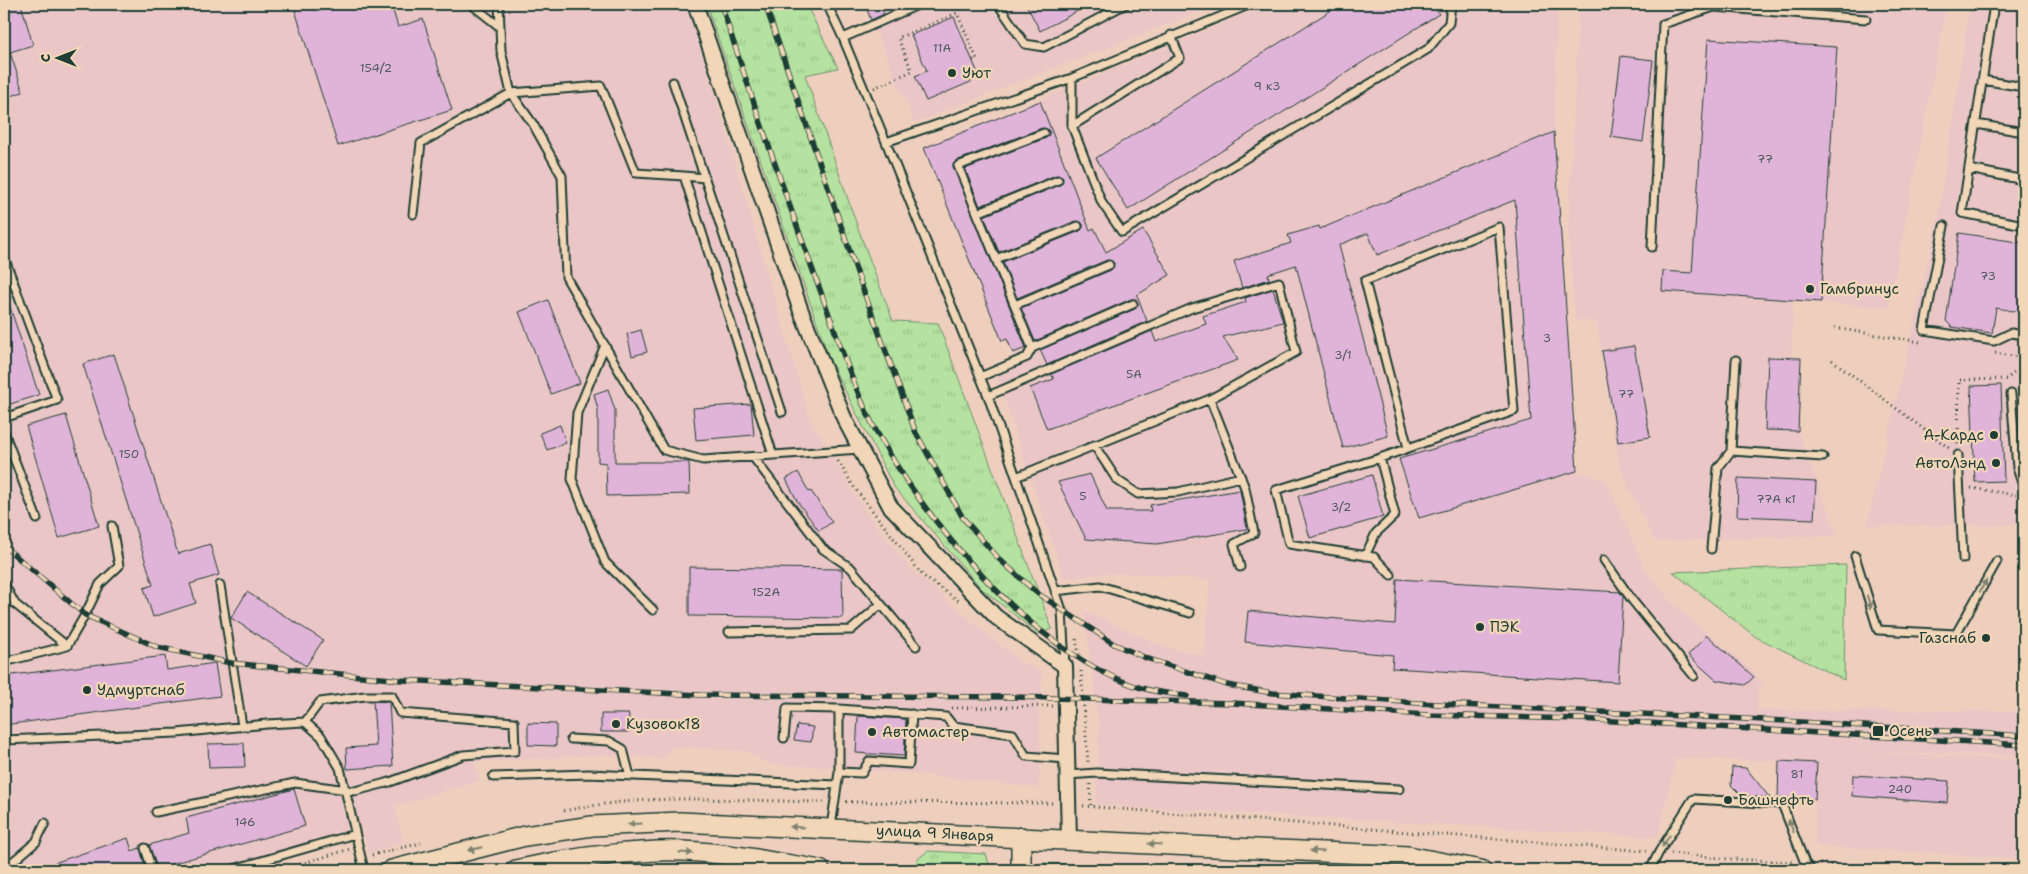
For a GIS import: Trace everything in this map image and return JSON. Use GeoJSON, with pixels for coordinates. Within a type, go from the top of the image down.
{"type":"FeatureCollection","features":[{"type":"Feature","properties":{"kind":"main road","name":"улица 9 Января"},"geometry":{"type":"LineString","coordinates":[[392,870],[524,836],[592,826],[680,822],[1021,837],[1366,862],[1408,856],[1481,870]]}},
{"type":"Feature","properties":{"kind":"main road"},"geometry":{"type":"LineString","coordinates":[[1021,837],[1021,870]]}},
{"type":"Feature","properties":{"kind":"main road"},"geometry":{"type":"LineString","coordinates":[[516,870],[594,856],[658,851],[719,855],[820,870]]}},
{"type":"Feature","properties":{"kind":"street"},"geometry":{"type":"LineString","coordinates":[[695,4],[801,311],[844,418],[890,506],[996,617],[1065,666],[1069,840]]}},
{"type":"Feature","properties":{"kind":"lane"},"geometry":{"type":"LineString","coordinates":[[471,4],[500,27]]}},
{"type":"Feature","properties":{"kind":"lane"},"geometry":{"type":"LineString","coordinates":[[499,4],[501,51],[511,93],[533,124],[562,176],[566,277],[664,450],[703,460],[860,449]]}},
{"type":"Feature","properties":{"kind":"lane"},"geometry":{"type":"LineString","coordinates":[[827,4],[886,142],[988,396],[1062,610],[1065,666]]}},
{"type":"Feature","properties":{"kind":"lane"},"geometry":{"type":"LineString","coordinates":[[843,38],[920,4]]}},
{"type":"Feature","properties":{"kind":"lane"},"geometry":{"type":"LineString","coordinates":[[998,4],[1025,44],[1044,47],[1126,4]]}},
{"type":"Feature","properties":{"kind":"lane"},"geometry":{"type":"LineString","coordinates":[[886,142],[1072,78],[1251,4]]}},
{"type":"Feature","properties":{"kind":"lane"},"geometry":{"type":"LineString","coordinates":[[1072,78],[1072,126],[1102,203],[1122,232],[1428,49],[1449,23],[1450,4]]}},
{"type":"Feature","properties":{"kind":"lane"},"geometry":{"type":"LineString","coordinates":[[1994,4],[1962,213],[2024,225]]}},
{"type":"Feature","properties":{"kind":"lane"},"geometry":{"type":"LineString","coordinates":[[1652,247],[1663,24],[1714,5],[1866,19]]}},
{"type":"Feature","properties":{"kind":"lane"},"geometry":{"type":"LineString","coordinates":[[1072,126],[1180,58],[1171,36]]}},
{"type":"Feature","properties":{"kind":"lane"},"geometry":{"type":"LineString","coordinates":[[1982,80],[2024,87]]}},
{"type":"Feature","properties":{"kind":"lane"},"geometry":{"type":"LineString","coordinates":[[673,82],[782,412]]}},
{"type":"Feature","properties":{"kind":"lane"},"geometry":{"type":"LineString","coordinates":[[413,214],[421,143],[511,93],[601,86],[636,173],[705,178]]}},
{"type":"Feature","properties":{"kind":"lane"},"geometry":{"type":"LineString","coordinates":[[1976,124],[2024,132]]}},
{"type":"Feature","properties":{"kind":"lane"},"geometry":{"type":"LineString","coordinates":[[1032,348],[958,166],[1044,132]]}},
{"type":"Feature","properties":{"kind":"lane"},"geometry":{"type":"LineString","coordinates":[[1969,168],[2024,180]]}},
{"type":"Feature","properties":{"kind":"lane"},"geometry":{"type":"LineString","coordinates":[[684,176],[773,455]]}},
{"type":"Feature","properties":{"kind":"lane"},"geometry":{"type":"LineString","coordinates":[[977,213],[1058,180]]}},
{"type":"Feature","properties":{"kind":"lane"},"geometry":{"type":"LineString","coordinates":[[996,259],[1078,226]]}},
{"type":"Feature","properties":{"kind":"lane"},"geometry":{"type":"LineString","coordinates":[[1944,226],[1924,330],[1994,341],[2011,333],[2024,335]]}},
{"type":"Feature","properties":{"kind":"lane"},"geometry":{"type":"LineString","coordinates":[[1391,576],[1374,557],[1289,544],[1276,490],[1380,458],[1514,411],[1499,227],[1365,280],[1408,448]]}},
{"type":"Feature","properties":{"kind":"lane"},"geometry":{"type":"LineString","coordinates":[[4,260],[57,400],[4,418]]}},
{"type":"Feature","properties":{"kind":"lane"},"geometry":{"type":"LineString","coordinates":[[1015,305],[1109,265]]}},
{"type":"Feature","properties":{"kind":"lane"},"geometry":{"type":"LineString","coordinates":[[988,396],[1192,308],[1279,282],[1296,352],[1210,398],[1016,477]]}},
{"type":"Feature","properties":{"kind":"lane"},"geometry":{"type":"LineString","coordinates":[[980,377],[1027,357],[1032,348],[1133,304]]}},
{"type":"Feature","properties":{"kind":"lane"},"geometry":{"type":"LineString","coordinates":[[605,346],[577,412],[572,478],[605,562],[653,610]]}},
{"type":"Feature","properties":{"kind":"lane"},"geometry":{"type":"LineString","coordinates":[[1711,549],[1718,468],[1731,451],[1736,360]]}},
{"type":"Feature","properties":{"kind":"lane"},"geometry":{"type":"LineString","coordinates":[[2011,394],[2017,468],[2024,489]]}},
{"type":"Feature","properties":{"kind":"lane"},"geometry":{"type":"LineString","coordinates":[[1210,398],[1245,488],[1254,533],[1234,544],[1240,568]]}},
{"type":"Feature","properties":{"kind":"lane"},"geometry":{"type":"LineString","coordinates":[[4,432],[37,519]]}},
{"type":"Feature","properties":{"kind":"lane"},"geometry":{"type":"LineString","coordinates":[[1094,445],[1117,480],[1138,494],[1178,492],[1241,477]]}},
{"type":"Feature","properties":{"kind":"lane"},"geometry":{"type":"LineString","coordinates":[[1731,451],[1823,457]]}},
{"type":"Feature","properties":{"kind":"lane"},"geometry":{"type":"LineString","coordinates":[[1958,455],[1963,559]]}},
{"type":"Feature","properties":{"kind":"lane"},"geometry":{"type":"LineString","coordinates":[[753,456],[823,549],[850,568],[916,646]]}},
{"type":"Feature","properties":{"kind":"lane"},"geometry":{"type":"LineString","coordinates":[[1365,556],[1376,533],[1395,515],[1380,458]]}},
{"type":"Feature","properties":{"kind":"lane"},"geometry":{"type":"LineString","coordinates":[[4,662],[67,646],[100,584],[119,566],[112,526]]}},
{"type":"Feature","properties":{"kind":"lane"},"geometry":{"type":"LineString","coordinates":[[1855,556],[1878,630],[1956,634],[1997,560]]}},
{"type":"Feature","properties":{"kind":"lane"},"geometry":{"type":"LineString","coordinates":[[1604,560],[1632,600],[1694,676]]}},
{"type":"Feature","properties":{"kind":"lane"},"geometry":{"type":"LineString","coordinates":[[4,584],[15,604],[67,646]]}},
{"type":"Feature","properties":{"kind":"lane"},"geometry":{"type":"LineString","coordinates":[[220,585],[242,726]]}},
{"type":"Feature","properties":{"kind":"lane"},"geometry":{"type":"LineString","coordinates":[[1055,590],[1100,586],[1190,613]]}},
{"type":"Feature","properties":{"kind":"lane"},"geometry":{"type":"LineString","coordinates":[[729,632],[851,630],[880,604]]}},
{"type":"Feature","properties":{"kind":"lane"},"geometry":{"type":"LineString","coordinates":[[156,812],[295,783],[355,791],[390,782],[463,755],[515,751],[514,722],[400,713],[392,696],[365,696],[320,702],[304,722]]}},
{"type":"Feature","properties":{"kind":"lane"},"geometry":{"type":"LineString","coordinates":[[784,738],[787,708],[839,709],[939,716],[946,717],[953,726],[1013,734],[1026,756],[1067,759]]}},
{"type":"Feature","properties":{"kind":"lane"},"geometry":{"type":"LineString","coordinates":[[831,829],[839,772],[839,709]]}},
{"type":"Feature","properties":{"kind":"lane"},"geometry":{"type":"LineString","coordinates":[[839,772],[862,773],[869,761],[909,764],[912,714]]}},
{"type":"Feature","properties":{"kind":"lane"},"geometry":{"type":"LineString","coordinates":[[4,740],[176,732],[304,722],[321,736],[340,768],[364,870]]}},
{"type":"Feature","properties":{"kind":"lane"},"geometry":{"type":"LineString","coordinates":[[571,739],[609,741],[623,749],[630,776]]}},
{"type":"Feature","properties":{"kind":"lane"},"geometry":{"type":"LineString","coordinates":[[1067,774],[1097,773],[1399,789]]}},
{"type":"Feature","properties":{"kind":"lane"},"geometry":{"type":"LineString","coordinates":[[493,776],[589,774],[837,785]]}},
{"type":"Feature","properties":{"kind":"lane"},"geometry":{"type":"LineString","coordinates":[[1650,870],[1659,852],[1693,799],[1782,804],[1805,863],[1810,870]]}},
{"type":"Feature","properties":{"kind":"lane"},"geometry":{"type":"LineString","coordinates":[[4,869],[36,842],[45,823]]}},
{"type":"Feature","properties":{"kind":"lane"},"geometry":{"type":"LineString","coordinates":[[230,870],[355,834]]}},
{"type":"Feature","properties":{"kind":"lane"},"geometry":{"type":"LineString","coordinates":[[145,848],[152,870]]}},
{"type":"Feature","properties":{"kind":"path"},"geometry":{"type":"LineString","coordinates":[[895,78],[912,71],[898,38],[957,13],[977,59],[973,60]]}},
{"type":"Feature","properties":{"kind":"path"},"geometry":{"type":"LineString","coordinates":[[1832,360],[1958,455]]}},
{"type":"Feature","properties":{"kind":"path"},"geometry":{"type":"LineString","coordinates":[[1958,455],[1959,380],[2006,379],[2024,366]]}},
{"type":"Feature","properties":{"kind":"path"},"geometry":{"type":"LineString","coordinates":[[1960,486],[2024,497]]}},
{"type":"Feature","properties":{"kind":"path"},"geometry":{"type":"LineString","coordinates":[[939,716],[944,708],[1066,705]]}},
{"type":"Feature","properties":{"kind":"path"},"geometry":{"type":"LineString","coordinates":[[1092,808],[1729,859],[1935,870]]}},
{"type":"Feature","properties":{"kind":"shaded area"},"geometry":{"type":"Polygon","coordinates":[[[4,4],[689,4],[810,419],[867,514],[912,570],[1018,660],[1043,672],[1039,711],[1041,758],[1038,788],[897,772],[768,764],[747,751],[672,747],[665,759],[606,755],[474,762],[480,781],[395,806],[403,843],[369,853],[362,829],[211,870],[4,870],[4,4]]]}},
{"type":"Feature","properties":{"kind":"shaded area"},"geometry":{"type":"Polygon","coordinates":[[[865,4],[1220,4],[914,123],[865,4]]]}},
{"type":"Feature","properties":{"kind":"shaded area"},"geometry":{"type":"Polygon","coordinates":[[[1268,4],[1558,4],[1554,133],[1577,471],[1606,481],[1645,568],[1670,601],[1752,670],[1764,687],[1758,688],[1757,710],[2024,711],[2024,756],[1852,751],[2024,760],[2024,859],[1815,846],[1816,763],[1676,758],[1658,837],[1096,805],[1099,725],[1084,611],[1168,648],[1204,655],[1210,580],[1126,573],[1100,574],[1064,579],[996,374],[1017,365],[923,147],[1268,4]],[[1343,261],[1343,447],[1388,436],[1343,261]]]}},
{"type":"Feature","properties":{"kind":"shaded area"},"geometry":{"type":"Polygon","coordinates":[[[1579,4],[1947,4],[1889,308],[1793,300],[1790,411],[1838,536],[1654,541],[1619,465],[1597,322],[1575,320],[1568,231],[1579,4]]]}},
{"type":"Feature","properties":{"kind":"shaded area"},"geometry":{"type":"Polygon","coordinates":[[[1970,4],[2024,4],[2024,525],[1867,526],[1938,218],[1970,4]]]}},
{"type":"Feature","properties":{"kind":"green space"},"geometry":{"type":"Polygon","coordinates":[[[706,4],[806,4],[838,68],[805,75],[859,231],[893,321],[938,323],[1052,629],[1038,634],[981,588],[894,487],[831,363],[706,4]]]}},
{"type":"Feature","properties":{"kind":"green space"},"geometry":{"type":"Polygon","coordinates":[[[1846,565],[1844,680],[1756,637],[1673,572],[1846,565]]]}},
{"type":"Feature","properties":{"kind":"green space"},"geometry":{"type":"Polygon","coordinates":[[[928,851],[986,854],[990,867],[987,870],[921,870],[916,860],[928,851]]]}},
{"type":"Feature","properties":{"kind":"green space"},"geometry":{"type":"Polygon","coordinates":[[[1041,863],[1201,870],[1037,870],[1041,863]]]}},
{"type":"Feature","properties":{"kind":"green space"},"geometry":{"type":"Polygon","coordinates":[[[1229,865],[1343,868],[1345,870],[1206,870],[1229,865]]]}},
{"type":"Feature","properties":{"kind":"building"},"geometry":{"type":"Polygon","coordinates":[[[21,4],[33,45],[10,52],[23,92],[4,98],[4,7],[21,4]]]}},
{"type":"Feature","properties":{"kind":"building"},"geometry":{"type":"Polygon","coordinates":[[[293,4],[391,4],[398,27],[423,19],[452,110],[338,146],[293,4]]]}},
{"type":"Feature","properties":{"kind":"building"},"geometry":{"type":"Polygon","coordinates":[[[880,4],[884,14],[871,20],[866,7],[880,4]]]}},
{"type":"Feature","properties":{"kind":"building"},"geometry":{"type":"Polygon","coordinates":[[[1026,4],[1091,4],[1040,31],[1026,4]]]}},
{"type":"Feature","properties":{"kind":"building"},"geometry":{"type":"Polygon","coordinates":[[[1341,4],[1432,4],[1439,14],[1128,210],[1096,158],[1341,4]]]}},
{"type":"Feature","properties":{"kind":"building"},"geometry":{"type":"Polygon","coordinates":[[[954,17],[980,78],[926,101],[915,76],[927,71],[911,35],[954,17]]]}},
{"type":"Feature","properties":{"kind":"building"},"geometry":{"type":"Polygon","coordinates":[[[1708,39],[1837,47],[1821,302],[1662,291],[1663,271],[1692,273],[1708,39]]]}},
{"type":"Feature","properties":{"kind":"building"},"geometry":{"type":"Polygon","coordinates":[[[1621,56],[1653,60],[1643,142],[1611,137],[1621,56]]]}},
{"type":"Feature","properties":{"kind":"building"},"geometry":{"type":"Polygon","coordinates":[[[1040,101],[1090,230],[1094,228],[1106,252],[1143,230],[1170,275],[1137,295],[1147,321],[1047,365],[1040,350],[1135,309],[1138,304],[1136,299],[1131,299],[1035,341],[1021,308],[1111,270],[1114,263],[1107,260],[1017,298],[1003,262],[1080,231],[1083,224],[1076,221],[999,252],[984,216],[1060,185],[1063,178],[1056,175],[980,206],[965,169],[1046,138],[1049,131],[1042,128],[956,161],[953,165],[1026,348],[1013,353],[1007,339],[1002,341],[924,148],[1040,101]]]}},
{"type":"Feature","properties":{"kind":"building"},"geometry":{"type":"Polygon","coordinates":[[[1554,132],[1577,471],[1419,518],[1399,459],[1531,420],[1515,200],[1377,255],[1368,233],[1339,245],[1388,436],[1343,448],[1296,265],[1268,274],[1269,279],[1242,288],[1234,261],[1291,243],[1288,235],[1319,226],[1320,229],[1554,132]]]}},
{"type":"Feature","properties":{"kind":"building"},"geometry":{"type":"Polygon","coordinates":[[[1959,233],[2024,243],[2024,313],[1996,308],[1992,333],[1952,327],[1946,321],[1959,233]]]}},
{"type":"Feature","properties":{"kind":"building"},"geometry":{"type":"Polygon","coordinates":[[[1273,289],[1283,322],[1223,337],[1238,360],[1047,429],[1030,388],[1054,379],[1051,374],[1152,331],[1156,342],[1206,324],[1203,316],[1246,302],[1245,298],[1273,289]]]}},
{"type":"Feature","properties":{"kind":"building"},"geometry":{"type":"Polygon","coordinates":[[[4,295],[6,295],[39,395],[4,406],[4,295]]]}},
{"type":"Feature","properties":{"kind":"building"},"geometry":{"type":"Polygon","coordinates":[[[548,300],[580,383],[551,394],[519,312],[548,300]]]}},
{"type":"Feature","properties":{"kind":"building"},"geometry":{"type":"Polygon","coordinates":[[[641,330],[647,352],[632,356],[627,334],[641,330]]]}},
{"type":"Feature","properties":{"kind":"building"},"geometry":{"type":"Polygon","coordinates":[[[1634,346],[1650,437],[1618,442],[1602,351],[1634,346]]]}},
{"type":"Feature","properties":{"kind":"building"},"geometry":{"type":"Polygon","coordinates":[[[114,354],[178,554],[210,544],[219,575],[190,584],[196,603],[153,617],[144,588],[153,585],[83,364],[114,354]]]}},
{"type":"Feature","properties":{"kind":"building"},"geometry":{"type":"Polygon","coordinates":[[[1768,357],[1801,358],[1798,431],[1765,430],[1768,357]]]}},
{"type":"Feature","properties":{"kind":"building"},"geometry":{"type":"Polygon","coordinates":[[[2001,385],[2004,481],[1975,482],[1971,386],[2001,385]]]}},
{"type":"Feature","properties":{"kind":"building"},"geometry":{"type":"Polygon","coordinates":[[[608,389],[615,410],[615,462],[689,462],[690,494],[607,496],[606,463],[598,462],[598,410],[594,394],[608,389]]]}},
{"type":"Feature","properties":{"kind":"building"},"geometry":{"type":"Polygon","coordinates":[[[751,404],[754,435],[696,440],[693,408],[751,404]]]}},
{"type":"Feature","properties":{"kind":"building"},"geometry":{"type":"Polygon","coordinates":[[[66,415],[99,526],[59,538],[26,426],[66,415]]]}},
{"type":"Feature","properties":{"kind":"building"},"geometry":{"type":"Polygon","coordinates":[[[560,425],[566,443],[547,450],[540,433],[560,425]]]}},
{"type":"Feature","properties":{"kind":"building"},"geometry":{"type":"Polygon","coordinates":[[[798,472],[809,492],[811,491],[832,522],[819,531],[797,501],[786,479],[798,472]]]}},
{"type":"Feature","properties":{"kind":"building"},"geometry":{"type":"Polygon","coordinates":[[[1090,474],[1107,511],[1151,511],[1150,505],[1240,490],[1247,529],[1157,544],[1086,539],[1058,482],[1090,474]]]}},
{"type":"Feature","properties":{"kind":"building"},"geometry":{"type":"Polygon","coordinates":[[[1372,475],[1383,517],[1310,538],[1298,496],[1372,475]]]}},
{"type":"Feature","properties":{"kind":"building"},"geometry":{"type":"Polygon","coordinates":[[[1738,478],[1816,482],[1814,519],[1737,516],[1738,478]]]}},
{"type":"Feature","properties":{"kind":"building"},"geometry":{"type":"Polygon","coordinates":[[[689,567],[842,569],[843,618],[689,616],[689,567]]]}},
{"type":"Feature","properties":{"kind":"building"},"geometry":{"type":"Polygon","coordinates":[[[1397,579],[1620,592],[1623,596],[1618,682],[1392,668],[1393,655],[1245,642],[1248,611],[1395,624],[1397,579]]]}},
{"type":"Feature","properties":{"kind":"building"},"geometry":{"type":"Polygon","coordinates":[[[247,592],[323,640],[306,666],[231,618],[247,592]]]}},
{"type":"Feature","properties":{"kind":"building"},"geometry":{"type":"Polygon","coordinates":[[[1707,635],[1754,677],[1745,685],[1716,680],[1688,655],[1707,635]]]}},
{"type":"Feature","properties":{"kind":"building","name":"Удмуртснаб"},"geometry":{"type":"Polygon","coordinates":[[[165,656],[167,670],[215,663],[220,696],[4,725],[4,676],[165,656]]]}},
{"type":"Feature","properties":{"kind":"building"},"geometry":{"type":"Polygon","coordinates":[[[373,701],[389,702],[393,766],[347,769],[346,748],[376,746],[373,701]]]}},
{"type":"Feature","properties":{"kind":"building"},"geometry":{"type":"Polygon","coordinates":[[[601,714],[629,714],[628,732],[601,732],[601,714]]]}},
{"type":"Feature","properties":{"kind":"building"},"geometry":{"type":"Polygon","coordinates":[[[858,716],[906,719],[904,756],[856,753],[858,716]]]}},
{"type":"Feature","properties":{"kind":"building"},"geometry":{"type":"Polygon","coordinates":[[[528,723],[556,724],[556,746],[528,745],[528,723]]]}},
{"type":"Feature","properties":{"kind":"building"},"geometry":{"type":"Polygon","coordinates":[[[797,725],[813,727],[811,742],[794,740],[797,725]]]}},
{"type":"Feature","properties":{"kind":"building"},"geometry":{"type":"Polygon","coordinates":[[[244,743],[245,767],[209,768],[208,744],[244,743]]]}},
{"type":"Feature","properties":{"kind":"building"},"geometry":{"type":"Polygon","coordinates":[[[1779,761],[1817,763],[1815,799],[1778,798],[1779,761]]]}},
{"type":"Feature","properties":{"kind":"building"},"geometry":{"type":"Polygon","coordinates":[[[1732,767],[1746,768],[1770,798],[1742,796],[1731,785],[1732,767]]]}},
{"type":"Feature","properties":{"kind":"building"},"geometry":{"type":"Polygon","coordinates":[[[1853,775],[1949,781],[1947,803],[1852,796],[1853,775]]]}},
{"type":"Feature","properties":{"kind":"building"},"geometry":{"type":"Polygon","coordinates":[[[294,789],[305,826],[157,868],[149,845],[189,833],[186,818],[294,789]]]}},
{"type":"Feature","properties":{"kind":"building"},"geometry":{"type":"Polygon","coordinates":[[[128,838],[132,851],[140,848],[146,870],[40,870],[39,868],[128,838]]]}},
{"type":"Feature","properties":{"kind":"railway"},"geometry":{"type":"LineString","coordinates":[[721,4],[779,176],[850,373],[874,427],[895,463],[950,539],[982,575],[1016,609],[1052,639],[1089,664],[1134,686],[1187,696]]}},
{"type":"Feature","properties":{"kind":"railway"},"geometry":{"type":"LineString","coordinates":[[765,4],[861,284],[916,433],[963,518],[999,559],[1037,593],[1114,644],[1146,658],[1227,685],[1273,693],[1418,703],[1785,721],[2024,736]]}},
{"type":"Feature","properties":{"kind":"railway"},"geometry":{"type":"LineString","coordinates":[[4,546],[85,615],[157,647],[231,663],[401,680],[700,695],[1015,697],[1232,703],[1428,715],[1579,719],[2024,745]]}},
{"type":"Feature","properties":{"kind":"place","name":"Уют"},"geometry":{"type":"Point","coordinates":[952,73]}},
{"type":"Feature","properties":{"kind":"place","name":"Гамбринус"},"geometry":{"type":"Point","coordinates":[1810,289]}},
{"type":"Feature","properties":{"kind":"place","name":"А-Кардс"},"geometry":{"type":"Point","coordinates":[1994,435]}},
{"type":"Feature","properties":{"kind":"place","name":"АвтоЛэнд"},"geometry":{"type":"Point","coordinates":[1996,463]}},
{"type":"Feature","properties":{"kind":"place","name":"ПЭК"},"geometry":{"type":"Point","coordinates":[1480,627]}},
{"type":"Feature","properties":{"kind":"place","name":"Газснаб"},"geometry":{"type":"Point","coordinates":[1986,638]}},
{"type":"Feature","properties":{"kind":"place","name":"Удмуртснаб"},"geometry":{"type":"Point","coordinates":[87,690]}},
{"type":"Feature","properties":{"kind":"place","name":"Кузовок18"},"geometry":{"type":"Point","coordinates":[616,724]}},
{"type":"Feature","properties":{"kind":"place","name":"Осень"},"geometry":{"type":"Point","coordinates":[1878,731]}},
{"type":"Feature","properties":{"kind":"place","name":"Автомастер"},"geometry":{"type":"Point","coordinates":[872,732]}},
{"type":"Feature","properties":{"kind":"place","name":"Башнефть"},"geometry":{"type":"Point","coordinates":[1728,800]}}]}
